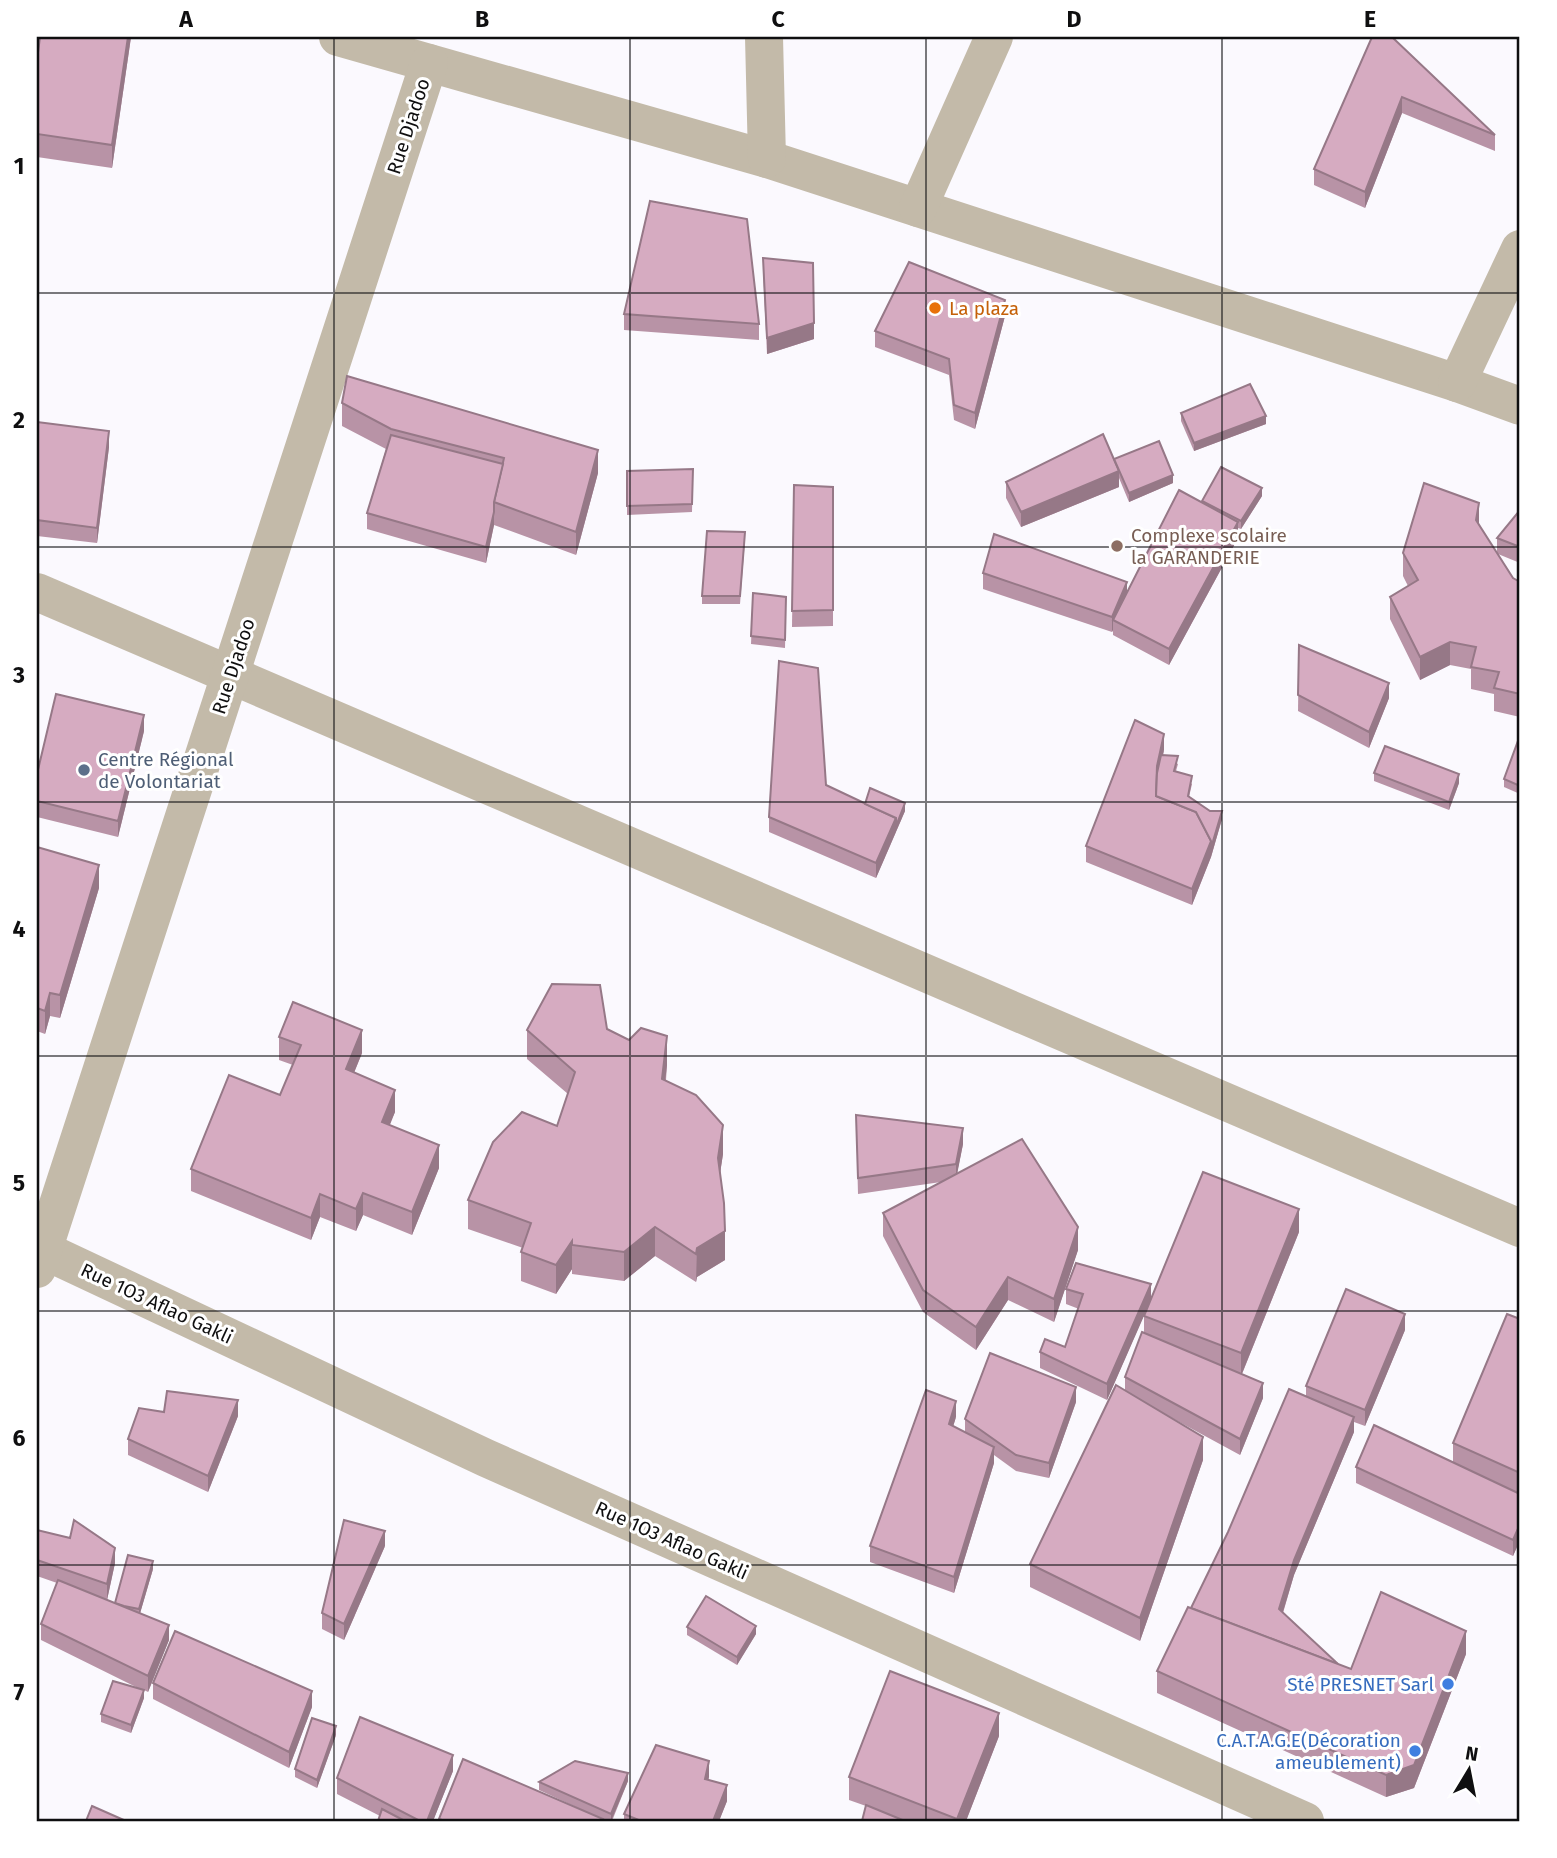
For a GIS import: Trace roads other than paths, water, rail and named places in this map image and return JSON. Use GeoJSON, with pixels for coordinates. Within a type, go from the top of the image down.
{"type":"FeatureCollection","features":[{"type":"Feature","properties":{"kind":"street"},"geometry":{"type":"LineString","coordinates":[[338,37],[767,159],[1457,383],[1520,406]]}},
{"type":"Feature","properties":{"kind":"street"},"geometry":{"type":"LineString","coordinates":[[764,37],[767,159]]}},
{"type":"Feature","properties":{"kind":"street"},"geometry":{"type":"LineString","coordinates":[[918,208],[994,37]]}},
{"type":"Feature","properties":{"kind":"street","name":"Rue Djadoo"},"geometry":{"type":"LineString","coordinates":[[40,1259],[429,63]]}},
{"type":"Feature","properties":{"kind":"street"},"geometry":{"type":"LineString","coordinates":[[1457,383],[1520,249]]}},
{"type":"Feature","properties":{"kind":"street"},"geometry":{"type":"LineString","coordinates":[[37,592],[1520,1228]]}},
{"type":"Feature","properties":{"kind":"street","name":"Rue 1O3 Aflao Gakli"},"geometry":{"type":"LineString","coordinates":[[40,1259],[1305,1821]]}},
{"type":"Feature","properties":{"kind":"place","name":"La plaza"},"geometry":{"type":"Point","coordinates":[935,308]}},
{"type":"Feature","properties":{"kind":"place","name":"Complexe scolaire la GARANDERIE"},"geometry":{"type":"Point","coordinates":[1117,546]}},
{"type":"Feature","properties":{"kind":"place","name":"Centre Régional de Volontariat"},"geometry":{"type":"Point","coordinates":[84,770]}},
{"type":"Feature","properties":{"kind":"place","name":"Sté PRESNET Sarl"},"geometry":{"type":"Point","coordinates":[1448,1684]}},
{"type":"Feature","properties":{"kind":"place","name":"C.A.T.A.G.E(Décoration ameublement)"},"geometry":{"type":"Point","coordinates":[1415,1751]}}]}
